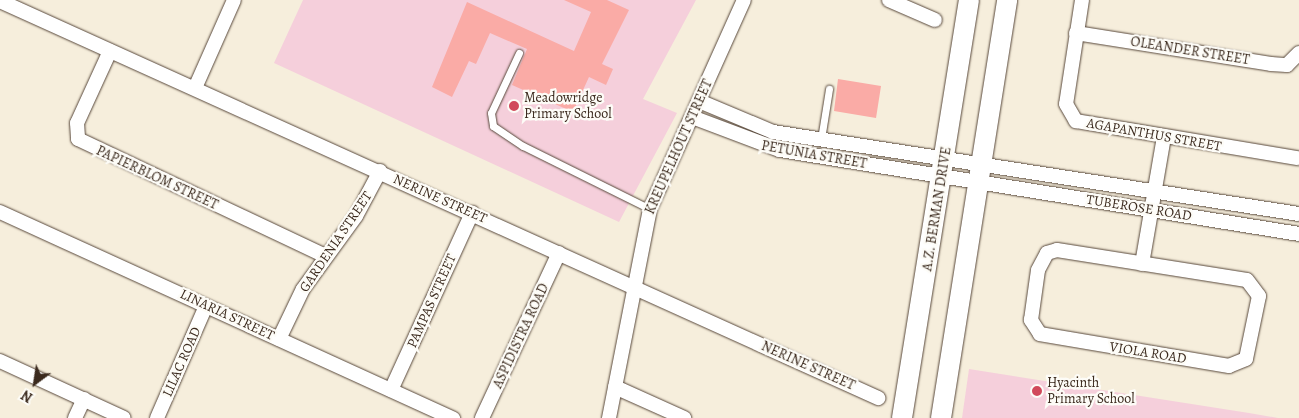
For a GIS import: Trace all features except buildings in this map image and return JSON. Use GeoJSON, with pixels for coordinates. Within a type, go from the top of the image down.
{"type":"FeatureCollection","features":[{"type":"Feature","properties":{"kind":"main road","name":"A.Z. BERMAN DRIVE"},"geometry":{"type":"LineString","coordinates":[[902,418],[969,0]]}},
{"type":"Feature","properties":{"kind":"main road"},"geometry":{"type":"LineString","coordinates":[[941,418],[1007,0]]}},
{"type":"Feature","properties":{"kind":"street","name":"KREUPELHOUT STREET"},"geometry":{"type":"LineString","coordinates":[[609,418],[650,209],[744,0]]}},
{"type":"Feature","properties":{"kind":"street"},"geometry":{"type":"LineString","coordinates":[[889,0],[935,20]]}},
{"type":"Feature","properties":{"kind":"street","name":"AGAPANTHUS STREET"},"geometry":{"type":"LineString","coordinates":[[1082,0],[1066,104],[1069,115],[1086,124],[1298,158]]}},
{"type":"Feature","properties":{"kind":"street","name":"NERINE STREET"},"geometry":{"type":"LineString","coordinates":[[0,1],[878,398]]}},
{"type":"Feature","properties":{"kind":"street"},"geometry":{"type":"LineString","coordinates":[[195,88],[231,1]]}},
{"type":"Feature","properties":{"kind":"street","name":"OLEANDER STREET"},"geometry":{"type":"LineString","coordinates":[[1076,33],[1271,64],[1286,65],[1299,53]]}},
{"type":"Feature","properties":{"kind":"street","name":"PAPIERBLOM STREET"},"geometry":{"type":"LineString","coordinates":[[110,50],[77,123],[78,139],[326,256]]}},
{"type":"Feature","properties":{"kind":"street","name":"PETUNIA STREET"},"geometry":{"type":"LineString","coordinates":[[699,101],[761,129],[821,139],[943,167]]}},
{"type":"Feature","properties":{"kind":"street","name":"PETUNIA STREET"},"geometry":{"type":"LineString","coordinates":[[692,117],[762,146],[943,167]]}},
{"type":"Feature","properties":{"kind":"street"},"geometry":{"type":"LineString","coordinates":[[1142,264],[1153,190],[1164,137]]}},
{"type":"Feature","properties":{"kind":"street","name":"TUBEROSE ROAD"},"geometry":{"type":"LineString","coordinates":[[943,167],[981,163],[1299,214]]}},
{"type":"Feature","properties":{"kind":"street","name":"TUBEROSE ROAD"},"geometry":{"type":"LineString","coordinates":[[943,167],[979,183],[1299,234]]}},
{"type":"Feature","properties":{"kind":"street","name":"GARDENIA STREET"},"geometry":{"type":"LineString","coordinates":[[279,339],[326,256],[356,216],[380,172]]}},
{"type":"Feature","properties":{"kind":"street","name":"LINARIA STREET"},"geometry":{"type":"LineString","coordinates":[[0,212],[453,418]]}},
{"type":"Feature","properties":{"kind":"street","name":"PAMPAS STREET"},"geometry":{"type":"LineString","coordinates":[[391,390],[472,213]]}},
{"type":"Feature","properties":{"kind":"street","name":"VIOLA ROAD"},"geometry":{"type":"LineString","coordinates":[[1057,250],[1142,264],[1236,278],[1256,288],[1259,296],[1246,359],[1229,366],[1049,337],[1034,329],[1031,320],[1038,270],[1047,253],[1057,250]]}},
{"type":"Feature","properties":{"kind":"street","name":"ASPIDISTRA ROAD"},"geometry":{"type":"LineString","coordinates":[[482,418],[560,254]]}},
{"type":"Feature","properties":{"kind":"street","name":"LILAC ROAD"},"geometry":{"type":"LineString","coordinates":[[157,418],[206,306]]}},
{"type":"Feature","properties":{"kind":"street"},"geometry":{"type":"LineString","coordinates":[[0,361],[124,418]]}},
{"type":"Feature","properties":{"kind":"street"},"geometry":{"type":"LineString","coordinates":[[615,387],[684,418]]}},
{"type":"Feature","properties":{"kind":"street"},"geometry":{"type":"LineString","coordinates":[[75,418],[84,399]]}},
{"type":"Feature","properties":{"kind":"lane"},"geometry":{"type":"LineString","coordinates":[[519,53],[491,113],[494,126],[523,146],[650,209]]}},
{"type":"Feature","properties":{"kind":"lane"},"geometry":{"type":"LineString","coordinates":[[821,139],[829,89]]}},
{"type":"Feature","properties":{"kind":"shaded area","name":"Meadowridge Primary School"},"geometry":{"type":"Polygon","coordinates":[[[303,0],[696,0],[643,99],[677,113],[619,222],[274,63],[303,0]]]}},
{"type":"Feature","properties":{"kind":"shaded area","name":"Hyacinth Primary School"},"geometry":{"type":"Polygon","coordinates":[[[969,369],[1249,413],[1278,418],[962,418],[969,369]]]}},
{"type":"Feature","properties":{"kind":"place","name":"Meadowridge Primary School"},"geometry":{"type":"Point","coordinates":[514,106]}},
{"type":"Feature","properties":{"kind":"place","name":"Hyacinth Primary School"},"geometry":{"type":"Point","coordinates":[1037,391]}}]}
